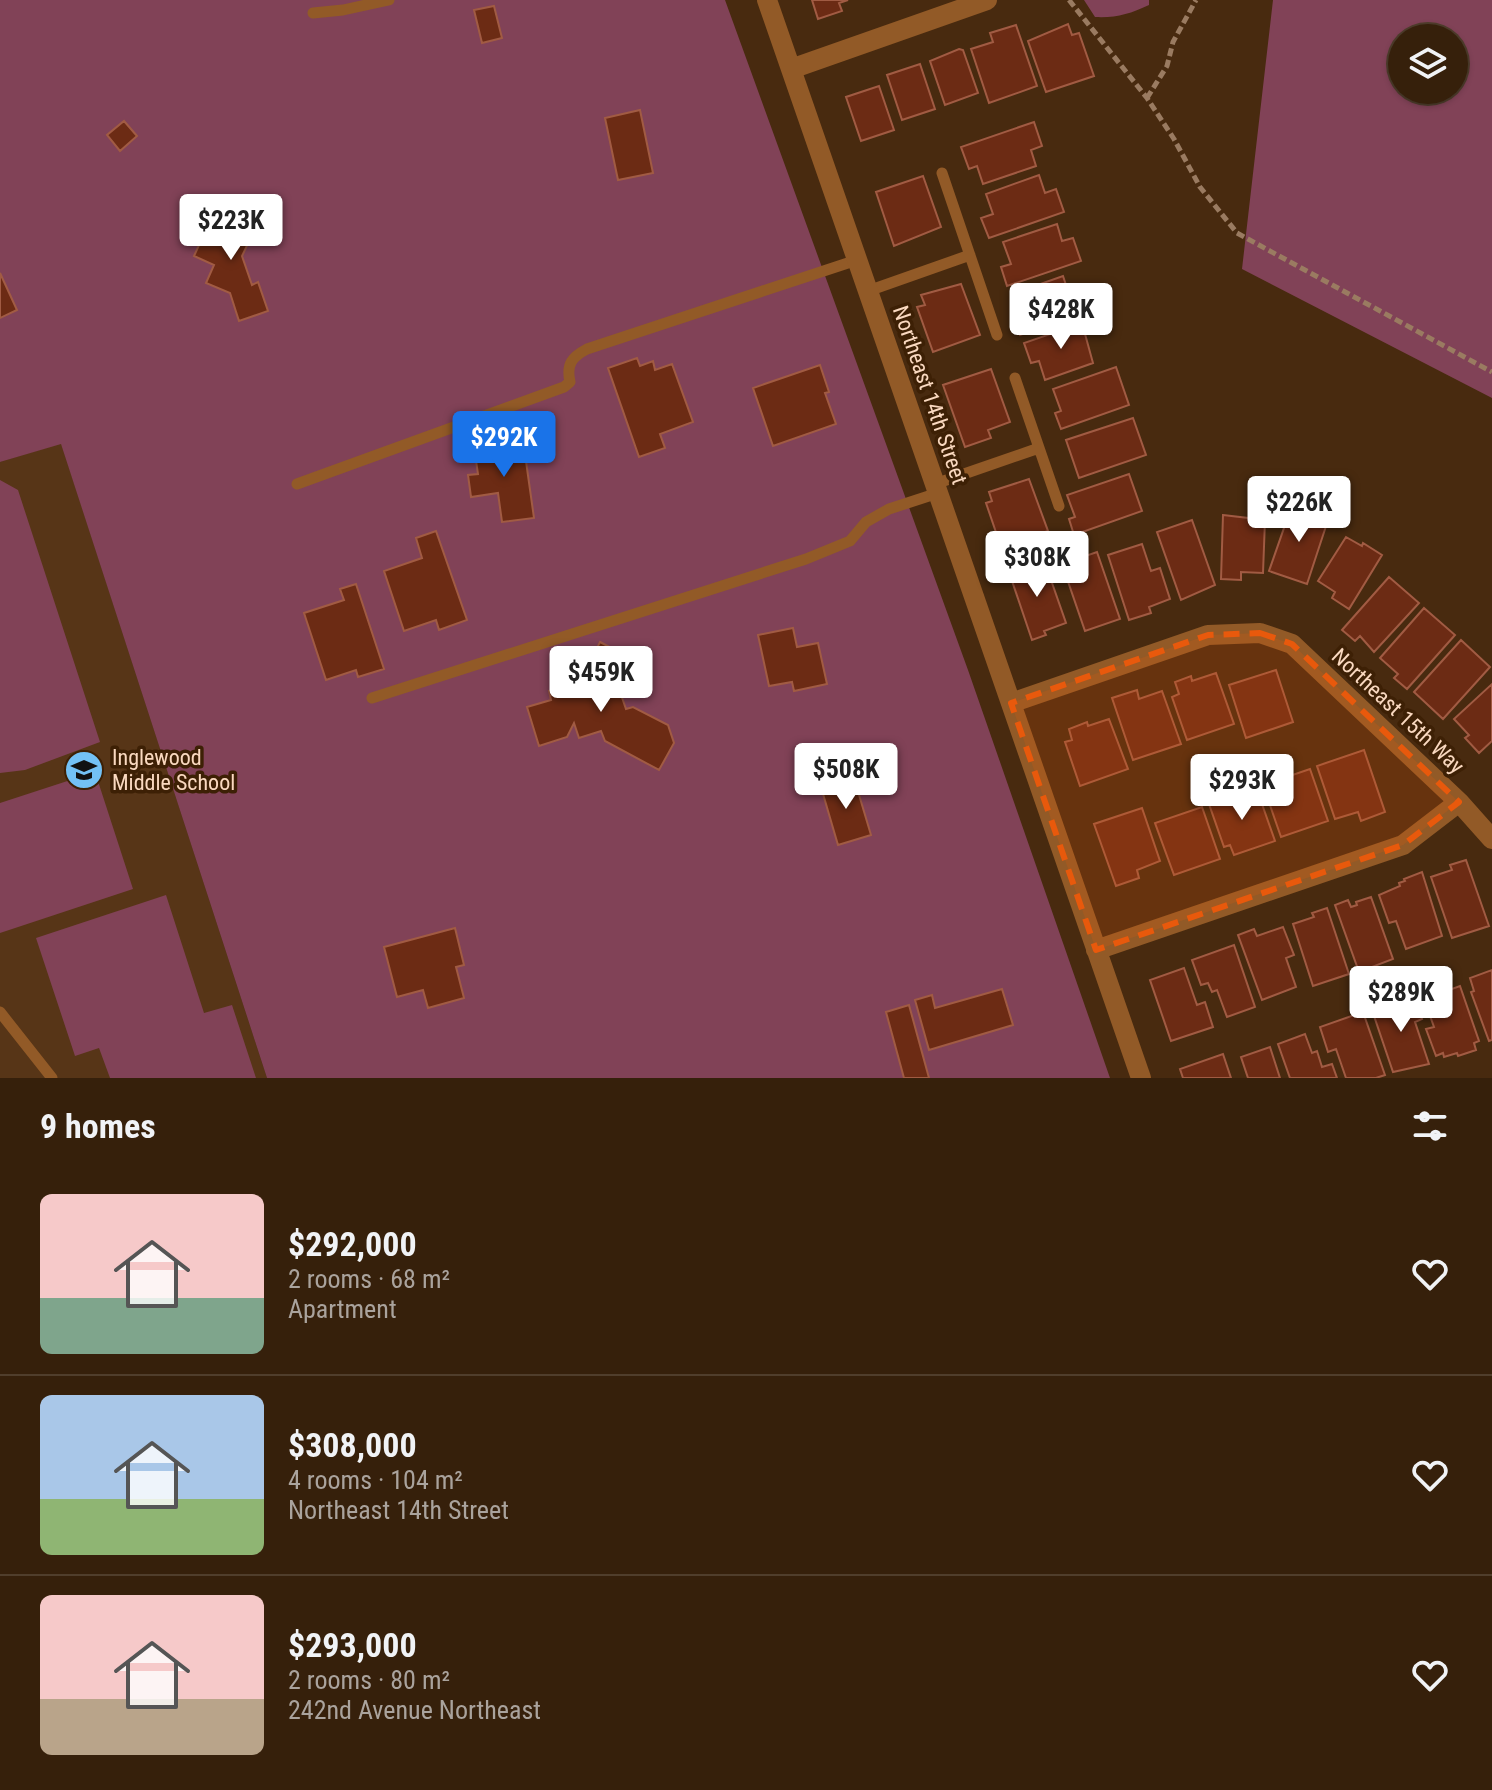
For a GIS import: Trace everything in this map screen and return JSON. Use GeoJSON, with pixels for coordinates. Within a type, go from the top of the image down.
{"type":"FeatureCollection","features":[{"type":"Feature","properties":{"kind":"street","name":"Northeast 14th Street"},"geometry":{"type":"LineString","coordinates":[[767,0],[1141,1078]]}},
{"type":"Feature","properties":{"kind":"street"},"geometry":{"type":"LineString","coordinates":[[791,69],[987,0]]}},
{"type":"Feature","properties":{"kind":"street","name":"Northeast 15th Way"},"geometry":{"type":"LineString","coordinates":[[1011,703],[1208,635],[1260,633],[1292,644],[1459,802],[1492,839]]}},
{"type":"Feature","properties":{"kind":"street"},"geometry":{"type":"LineString","coordinates":[[1096,950],[1403,845],[1459,802]]}},
{"type":"Feature","properties":{"kind":"lane"},"geometry":{"type":"LineString","coordinates":[[313,13],[389,0]]}},
{"type":"Feature","properties":{"kind":"lane"},"geometry":{"type":"LineString","coordinates":[[942,173],[997,335]]}},
{"type":"Feature","properties":{"kind":"lane"},"geometry":{"type":"LineString","coordinates":[[868,291],[970,255]]}},
{"type":"Feature","properties":{"kind":"lane"},"geometry":{"type":"LineString","coordinates":[[297,484],[564,387],[570,382],[568,371],[574,356],[587,349],[857,260]]}},
{"type":"Feature","properties":{"kind":"lane"},"geometry":{"type":"LineString","coordinates":[[1015,378],[1059,506]]}},
{"type":"Feature","properties":{"kind":"lane"},"geometry":{"type":"LineString","coordinates":[[372,698],[806,559],[850,541],[866,522],[889,509],[1039,448]]}},
{"type":"Feature","properties":{"kind":"lane"},"geometry":{"type":"LineString","coordinates":[[0,1012],[52,1078]]}},
{"type":"Feature","properties":{"kind":"path"},"geometry":{"type":"LineString","coordinates":[[1069,0],[1147,98],[1200,187],[1237,233],[1492,372]]}},
{"type":"Feature","properties":{"kind":"path"},"geometry":{"type":"LineString","coordinates":[[1147,98],[1167,66],[1173,42],[1196,0]]}},
{"type":"Feature","properties":{"kind":"highlighted area"},"geometry":{"type":"Polygon","coordinates":[[[1260,633],[1292,644],[1459,802],[1403,845],[1096,950],[1011,703],[1208,635],[1260,633]]]}},
{"type":"Feature","properties":{"kind":"shaded area"},"geometry":{"type":"Polygon","coordinates":[[[0,0],[725,0],[968,670],[1110,1078],[267,1078],[61,444],[0,462],[0,0]]]}},
{"type":"Feature","properties":{"kind":"shaded area"},"geometry":{"type":"Polygon","coordinates":[[[1084,0],[1149,0],[1149,5],[1123,15],[1095,17],[1084,0]]]}},
{"type":"Feature","properties":{"kind":"shaded area"},"geometry":{"type":"Polygon","coordinates":[[[1273,0],[1492,0],[1492,398],[1242,269],[1273,0]]]}},
{"type":"Feature","properties":{"kind":"shaded area","name":"Inglewood Middle School"},"geometry":{"type":"Polygon","coordinates":[[[61,443],[267,1078],[0,1078],[0,462],[61,443]]]}},
{"type":"Feature","properties":{"kind":"shaded area"},"geometry":{"type":"Polygon","coordinates":[[[0,480],[18,490],[100,742],[25,770],[0,773],[0,480]]]}},
{"type":"Feature","properties":{"kind":"shaded area"},"geometry":{"type":"Polygon","coordinates":[[[95,772],[133,889],[0,933],[0,803],[95,772]]]}},
{"type":"Feature","properties":{"kind":"shaded area"},"geometry":{"type":"Polygon","coordinates":[[[166,895],[204,1013],[232,1005],[256,1078],[110,1078],[99,1048],[75,1056],[36,938],[166,895]]]}},
{"type":"Feature","properties":{"kind":"building"},"geometry":{"type":"Polygon","coordinates":[[[812,0],[848,0],[839,3],[842,11],[818,19],[812,0]]]}},
{"type":"Feature","properties":{"kind":"building"},"geometry":{"type":"Polygon","coordinates":[[[494,6],[502,38],[482,43],[474,10],[494,6]]]}},
{"type":"Feature","properties":{"kind":"building"},"geometry":{"type":"Polygon","coordinates":[[[1068,24],[1072,35],[1079,33],[1094,76],[1046,92],[1028,41],[1068,24]]]}},
{"type":"Feature","properties":{"kind":"building"},"geometry":{"type":"Polygon","coordinates":[[[1016,25],[1037,86],[989,103],[971,49],[993,42],[990,33],[1016,25]]]}},
{"type":"Feature","properties":{"kind":"building"},"geometry":{"type":"Polygon","coordinates":[[[963,50],[978,93],[945,105],[930,61],[963,50]]]}},
{"type":"Feature","properties":{"kind":"building"},"geometry":{"type":"Polygon","coordinates":[[[920,64],[935,109],[902,120],[887,75],[920,64]]]}},
{"type":"Feature","properties":{"kind":"building"},"geometry":{"type":"Polygon","coordinates":[[[879,86],[894,130],[861,141],[846,97],[879,86]]]}},
{"type":"Feature","properties":{"kind":"building"},"geometry":{"type":"Polygon","coordinates":[[[640,110],[653,173],[618,180],[605,118],[640,110]]]}},
{"type":"Feature","properties":{"kind":"building"},"geometry":{"type":"Polygon","coordinates":[[[124,121],[137,136],[120,151],[107,135],[124,121]]]}},
{"type":"Feature","properties":{"kind":"building"},"geometry":{"type":"Polygon","coordinates":[[[1034,122],[1042,146],[1031,150],[1036,166],[983,184],[977,166],[969,169],[961,147],[1034,122]]]}},
{"type":"Feature","properties":{"kind":"building"},"geometry":{"type":"Polygon","coordinates":[[[1039,175],[1045,193],[1056,189],[1064,212],[989,238],[981,218],[993,214],[986,194],[1039,175]]]}},
{"type":"Feature","properties":{"kind":"building"},"geometry":{"type":"Polygon","coordinates":[[[923,176],[941,227],[894,246],[876,192],[923,176]]]}},
{"type":"Feature","properties":{"kind":"building"},"geometry":{"type":"Polygon","coordinates":[[[225,203],[244,212],[239,224],[254,231],[242,256],[252,285],[258,282],[268,311],[239,321],[230,293],[206,283],[214,265],[194,256],[214,213],[219,216],[225,203]]]}},
{"type":"Feature","properties":{"kind":"building"},"geometry":{"type":"Polygon","coordinates":[[[1057,224],[1062,241],[1073,238],[1081,261],[1007,286],[1001,267],[1011,264],[1003,242],[1057,224]]]}},
{"type":"Feature","properties":{"kind":"building"},"geometry":{"type":"Polygon","coordinates":[[[0,273],[17,310],[0,318],[0,273]]]}},
{"type":"Feature","properties":{"kind":"building"},"geometry":{"type":"Polygon","coordinates":[[[1063,276],[1080,314],[1020,335],[1014,316],[1022,313],[1015,293],[1063,276]]]}},
{"type":"Feature","properties":{"kind":"building"},"geometry":{"type":"Polygon","coordinates":[[[961,284],[980,335],[933,352],[917,307],[925,305],[921,295],[961,284]]]}},
{"type":"Feature","properties":{"kind":"building"},"geometry":{"type":"Polygon","coordinates":[[[1082,323],[1093,363],[1045,380],[1039,361],[1031,363],[1024,343],[1082,323]]]}},
{"type":"Feature","properties":{"kind":"building"},"geometry":{"type":"Polygon","coordinates":[[[637,358],[640,366],[653,361],[655,370],[672,364],[693,422],[660,434],[665,448],[639,457],[608,368],[637,358]]]}},
{"type":"Feature","properties":{"kind":"building"},"geometry":{"type":"Polygon","coordinates":[[[820,365],[829,392],[825,393],[836,424],[773,446],[753,388],[820,365]]]}},
{"type":"Feature","properties":{"kind":"building"},"geometry":{"type":"Polygon","coordinates":[[[1116,367],[1129,405],[1061,429],[1055,413],[1061,411],[1053,389],[1116,367]]]}},
{"type":"Feature","properties":{"kind":"building"},"geometry":{"type":"Polygon","coordinates":[[[991,369],[1010,422],[988,430],[991,438],[965,447],[943,385],[991,369]]]}},
{"type":"Feature","properties":{"kind":"building"},"geometry":{"type":"Polygon","coordinates":[[[1133,418],[1146,455],[1079,478],[1066,440],[1133,418]]]}},
{"type":"Feature","properties":{"kind":"building"},"geometry":{"type":"Polygon","coordinates":[[[523,440],[534,518],[502,522],[498,493],[471,497],[468,475],[478,474],[474,447],[523,440]]]}},
{"type":"Feature","properties":{"kind":"building"},"geometry":{"type":"Polygon","coordinates":[[[1129,474],[1142,511],[1074,535],[1069,519],[1075,517],[1067,495],[1129,474]]]}},
{"type":"Feature","properties":{"kind":"building"},"geometry":{"type":"Polygon","coordinates":[[[1029,479],[1048,531],[1001,547],[986,503],[992,501],[989,492],[1029,479]]]}},
{"type":"Feature","properties":{"kind":"building"},"geometry":{"type":"Polygon","coordinates":[[[1292,505],[1329,517],[1307,584],[1269,571],[1292,505]]]}},
{"type":"Feature","properties":{"kind":"building"},"geometry":{"type":"Polygon","coordinates":[[[1223,515],[1265,520],[1263,573],[1241,572],[1241,580],[1221,579],[1223,515]]]}},
{"type":"Feature","properties":{"kind":"building"},"geometry":{"type":"Polygon","coordinates":[[[1192,520],[1215,585],[1181,600],[1157,532],[1192,520]]]}},
{"type":"Feature","properties":{"kind":"building"},"geometry":{"type":"Polygon","coordinates":[[[436,531],[467,620],[439,630],[436,620],[404,631],[384,571],[422,558],[416,538],[436,531]]]}},
{"type":"Feature","properties":{"kind":"building"},"geometry":{"type":"Polygon","coordinates":[[[1346,537],[1382,555],[1349,609],[1332,598],[1335,592],[1318,581],[1346,537]]]}},
{"type":"Feature","properties":{"kind":"building"},"geometry":{"type":"Polygon","coordinates":[[[1142,544],[1151,571],[1160,568],[1170,599],[1149,607],[1151,613],[1129,620],[1108,555],[1142,544]]]}},
{"type":"Feature","properties":{"kind":"building"},"geometry":{"type":"Polygon","coordinates":[[[1097,552],[1120,619],[1085,631],[1062,564],[1097,552]]]}},
{"type":"Feature","properties":{"kind":"building"},"geometry":{"type":"Polygon","coordinates":[[[1044,560],[1066,623],[1044,631],[1046,635],[1032,640],[1009,572],[1044,560]]]}},
{"type":"Feature","properties":{"kind":"building"},"geometry":{"type":"Polygon","coordinates":[[[1389,577],[1419,603],[1374,652],[1360,636],[1355,641],[1342,630],[1389,577]]]}},
{"type":"Feature","properties":{"kind":"building"},"geometry":{"type":"Polygon","coordinates":[[[356,584],[384,669],[358,677],[356,670],[326,680],[304,613],[344,600],[340,589],[356,584]]]}},
{"type":"Feature","properties":{"kind":"building"},"geometry":{"type":"Polygon","coordinates":[[[1424,608],[1455,635],[1407,689],[1394,678],[1398,674],[1380,658],[1424,608]]]}},
{"type":"Feature","properties":{"kind":"building"},"geometry":{"type":"Polygon","coordinates":[[[793,628],[797,647],[818,643],[827,684],[794,691],[792,682],[769,686],[758,635],[793,628]]]}},
{"type":"Feature","properties":{"kind":"building"},"geometry":{"type":"Polygon","coordinates":[[[1461,640],[1490,667],[1443,719],[1414,692],[1461,640]]]}},
{"type":"Feature","properties":{"kind":"building"},"geometry":{"type":"Polygon","coordinates":[[[600,642],[621,653],[606,682],[619,689],[626,709],[633,707],[668,725],[674,743],[659,770],[605,741],[601,731],[579,738],[574,723],[567,737],[539,746],[527,707],[551,700],[549,691],[580,681],[600,642]]]}},
{"type":"Feature","properties":{"kind":"building"},"geometry":{"type":"Polygon","coordinates":[[[1276,670],[1293,722],[1246,738],[1229,685],[1276,670]]]}},
{"type":"Feature","properties":{"kind":"building"},"geometry":{"type":"Polygon","coordinates":[[[1216,673],[1234,724],[1187,740],[1172,697],[1179,694],[1175,682],[1191,676],[1192,681],[1216,673]]]}},
{"type":"Feature","properties":{"kind":"building"},"geometry":{"type":"Polygon","coordinates":[[[1492,684],[1492,741],[1479,753],[1465,738],[1469,735],[1454,719],[1492,684]]]}},
{"type":"Feature","properties":{"kind":"building"},"geometry":{"type":"Polygon","coordinates":[[[1137,690],[1139,699],[1162,691],[1181,744],[1133,760],[1112,698],[1137,690]]]}},
{"type":"Feature","properties":{"kind":"building"},"geometry":{"type":"Polygon","coordinates":[[[1109,719],[1128,769],[1080,786],[1065,742],[1072,740],[1069,729],[1087,722],[1088,726],[1109,719]]]}},
{"type":"Feature","properties":{"kind":"building"},"geometry":{"type":"Polygon","coordinates":[[[1364,750],[1385,812],[1361,821],[1358,812],[1335,819],[1317,766],[1364,750]]]}},
{"type":"Feature","properties":{"kind":"building"},"geometry":{"type":"Polygon","coordinates":[[[1310,769],[1328,821],[1281,837],[1263,785],[1310,769]]]}},
{"type":"Feature","properties":{"kind":"building"},"geometry":{"type":"Polygon","coordinates":[[[854,778],[871,835],[838,845],[821,787],[854,778]]]}},
{"type":"Feature","properties":{"kind":"building"},"geometry":{"type":"Polygon","coordinates":[[[1256,787],[1275,841],[1234,855],[1230,845],[1224,847],[1209,804],[1256,787]]]}},
{"type":"Feature","properties":{"kind":"building"},"geometry":{"type":"Polygon","coordinates":[[[1202,807],[1220,859],[1174,875],[1155,823],[1202,807]]]}},
{"type":"Feature","properties":{"kind":"building"},"geometry":{"type":"Polygon","coordinates":[[[1142,808],[1160,861],[1137,870],[1139,878],[1116,886],[1094,824],[1142,808]]]}},
{"type":"Feature","properties":{"kind":"building"},"geometry":{"type":"Polygon","coordinates":[[[1466,860],[1489,926],[1452,938],[1431,877],[1452,870],[1450,865],[1466,860]]]}},
{"type":"Feature","properties":{"kind":"building"},"geometry":{"type":"Polygon","coordinates":[[[1422,872],[1442,936],[1406,949],[1396,921],[1389,923],[1379,895],[1422,872]]]}},
{"type":"Feature","properties":{"kind":"building"},"geometry":{"type":"Polygon","coordinates":[[[1371,897],[1393,959],[1359,972],[1335,905],[1348,900],[1351,907],[1371,897]]]}},
{"type":"Feature","properties":{"kind":"building"},"geometry":{"type":"Polygon","coordinates":[[[1327,908],[1349,974],[1313,986],[1293,924],[1314,917],[1312,913],[1327,908]]]}},
{"type":"Feature","properties":{"kind":"building"},"geometry":{"type":"Polygon","coordinates":[[[1283,927],[1294,955],[1286,958],[1296,987],[1262,1000],[1238,935],[1254,929],[1257,936],[1283,927]]]}},
{"type":"Feature","properties":{"kind":"building"},"geometry":{"type":"Polygon","coordinates":[[[455,928],[464,965],[456,967],[464,998],[428,1008],[423,990],[397,997],[384,947],[455,928]]]}},
{"type":"Feature","properties":{"kind":"building"},"geometry":{"type":"Polygon","coordinates":[[[1234,945],[1255,1007],[1227,1017],[1217,990],[1212,992],[1208,983],[1201,985],[1192,960],[1234,945]]]}},
{"type":"Feature","properties":{"kind":"building"},"geometry":{"type":"Polygon","coordinates":[[[1184,968],[1197,1005],[1205,1002],[1213,1027],[1171,1041],[1150,980],[1184,968]]]}},
{"type":"Feature","properties":{"kind":"building"},"geometry":{"type":"Polygon","coordinates":[[[1492,970],[1492,1040],[1489,1041],[1471,992],[1474,991],[1470,978],[1492,970]]]}},
{"type":"Feature","properties":{"kind":"building"},"geometry":{"type":"Polygon","coordinates":[[[1460,986],[1479,1041],[1474,1043],[1476,1050],[1458,1056],[1457,1053],[1444,1057],[1443,1053],[1436,1056],[1426,1029],[1434,1027],[1424,999],[1460,986]]]}},
{"type":"Feature","properties":{"kind":"building"},"geometry":{"type":"Polygon","coordinates":[[[1002,989],[1013,1025],[929,1050],[915,1000],[932,995],[935,1008],[1002,989]]]}},
{"type":"Feature","properties":{"kind":"building"},"geometry":{"type":"Polygon","coordinates":[[[1414,996],[1422,1019],[1415,1022],[1429,1064],[1393,1072],[1372,1010],[1414,996]]]}},
{"type":"Feature","properties":{"kind":"building"},"geometry":{"type":"Polygon","coordinates":[[[909,1005],[929,1078],[904,1078],[886,1012],[909,1005]]]}},
{"type":"Feature","properties":{"kind":"building"},"geometry":{"type":"Polygon","coordinates":[[[1363,1012],[1385,1075],[1346,1078],[1336,1049],[1328,1052],[1320,1027],[1363,1012]]]}},
{"type":"Feature","properties":{"kind":"building"},"geometry":{"type":"Polygon","coordinates":[[[1305,1034],[1312,1053],[1317,1051],[1322,1067],[1332,1064],[1337,1078],[1290,1078],[1278,1044],[1305,1034]]]}},
{"type":"Feature","properties":{"kind":"building"},"geometry":{"type":"Polygon","coordinates":[[[1270,1047],[1280,1078],[1248,1078],[1241,1057],[1270,1047]]]}},
{"type":"Feature","properties":{"kind":"building"},"geometry":{"type":"Polygon","coordinates":[[[1223,1054],[1231,1078],[1183,1078],[1180,1069],[1223,1054]]]}},
{"type":"Feature","properties":{"kind":"place","name":"Inglewood Middle School"},"geometry":{"type":"Point","coordinates":[84,770]}}]}
